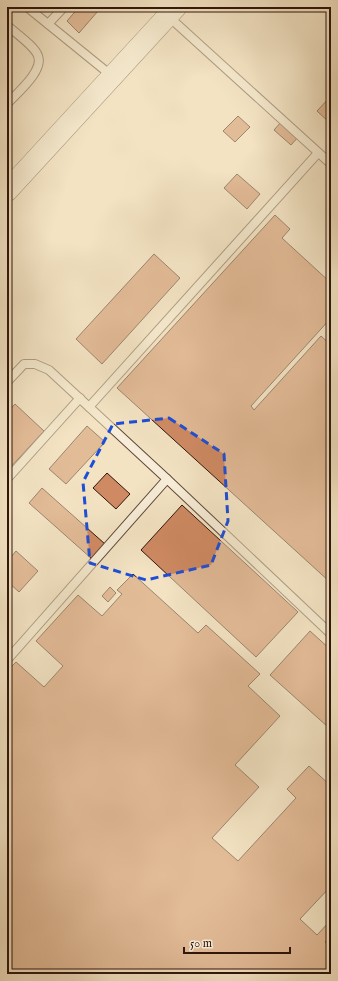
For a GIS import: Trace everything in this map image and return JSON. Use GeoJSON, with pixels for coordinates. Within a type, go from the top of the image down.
{"type":"FeatureCollection","features":[{"type":"Feature","properties":{"kind":"street"},"geometry":{"type":"LineString","coordinates":[[11,183],[172,11]]}},
{"type":"Feature","properties":{"kind":"lane"},"geometry":{"type":"LineString","coordinates":[[27,7],[112,76]]}},
{"type":"Feature","properties":{"kind":"lane"},"geometry":{"type":"LineString","coordinates":[[48,24],[64,7]]}},
{"type":"Feature","properties":{"kind":"lane"},"geometry":{"type":"LineString","coordinates":[[172,11],[331,164]]}},
{"type":"Feature","properties":{"kind":"lane"},"geometry":{"type":"LineString","coordinates":[[7,25],[32,47],[38,56],[39,65],[36,72],[7,104]]}},
{"type":"Feature","properties":{"kind":"lane"},"geometry":{"type":"LineString","coordinates":[[89,407],[318,153]]}},
{"type":"Feature","properties":{"kind":"lane"},"geometry":{"type":"LineString","coordinates":[[7,382],[24,364],[35,364],[49,370],[331,634]]}},
{"type":"Feature","properties":{"kind":"lane"},"geometry":{"type":"LineString","coordinates":[[7,479],[80,398]]}},
{"type":"Feature","properties":{"kind":"lane"},"geometry":{"type":"LineString","coordinates":[[7,660],[167,479]]}},
{"type":"Feature","properties":{"kind":"highlighted area"},"geometry":{"type":"Polygon","coordinates":[[[169,418],[224,454],[228,521],[211,565],[146,580],[90,563],[83,482],[113,424],[169,418]]]}},
{"type":"Feature","properties":{"kind":"building"},"geometry":{"type":"Polygon","coordinates":[[[79,7],[94,7],[98,11],[79,33],[67,21],[79,7]]]}},
{"type":"Feature","properties":{"kind":"building"},"geometry":{"type":"Polygon","coordinates":[[[331,96],[331,124],[317,111],[331,96]]]}},
{"type":"Feature","properties":{"kind":"building"},"geometry":{"type":"Polygon","coordinates":[[[238,116],[250,127],[235,142],[223,131],[238,116]]]}},
{"type":"Feature","properties":{"kind":"building"},"geometry":{"type":"Polygon","coordinates":[[[282,121],[299,136],[291,145],[274,130],[282,121]]]}},
{"type":"Feature","properties":{"kind":"building"},"geometry":{"type":"Polygon","coordinates":[[[237,174],[260,194],[247,209],[224,188],[237,174]]]}},
{"type":"Feature","properties":{"kind":"building"},"geometry":{"type":"Polygon","coordinates":[[[275,215],[290,229],[282,238],[331,283],[331,318],[251,406],[254,410],[321,336],[331,345],[331,583],[117,388],[275,215]]]}},
{"type":"Feature","properties":{"kind":"building"},"geometry":{"type":"Polygon","coordinates":[[[154,254],[180,278],[102,364],[76,339],[154,254]]]}},
{"type":"Feature","properties":{"kind":"building"},"geometry":{"type":"Polygon","coordinates":[[[15,404],[44,431],[7,471],[7,413],[15,404]]]}},
{"type":"Feature","properties":{"kind":"building"},"geometry":{"type":"Polygon","coordinates":[[[87,426],[105,442],[66,484],[49,469],[87,426]]]}},
{"type":"Feature","properties":{"kind":"building"},"geometry":{"type":"Polygon","coordinates":[[[107,473],[130,494],[116,509],[93,488],[107,473]]]}},
{"type":"Feature","properties":{"kind":"building"},"geometry":{"type":"Polygon","coordinates":[[[42,488],[105,544],[92,559],[29,503],[42,488]]]}},
{"type":"Feature","properties":{"kind":"building"},"geometry":{"type":"Polygon","coordinates":[[[182,505],[298,612],[256,657],[141,550],[182,505]]]}},
{"type":"Feature","properties":{"kind":"building"},"geometry":{"type":"Polygon","coordinates":[[[16,551],[38,571],[19,592],[7,581],[7,562],[16,551]]]}},
{"type":"Feature","properties":{"kind":"building"},"geometry":{"type":"Polygon","coordinates":[[[133,574],[198,633],[206,625],[260,674],[248,686],[280,716],[235,765],[259,787],[212,838],[238,861],[296,798],[287,789],[309,766],[331,786],[331,886],[300,919],[317,935],[331,920],[331,935],[325,942],[331,947],[331,974],[12,974],[7,970],[7,671],[16,662],[44,687],[63,666],[36,641],[78,595],[102,616],[122,594],[117,590],[133,574]]]}},
{"type":"Feature","properties":{"kind":"building"},"geometry":{"type":"Polygon","coordinates":[[[110,587],[116,593],[108,602],[102,596],[110,587]]]}},
{"type":"Feature","properties":{"kind":"building"},"geometry":{"type":"Polygon","coordinates":[[[310,631],[331,650],[331,724],[328,727],[270,675],[310,631]]]}}]}
